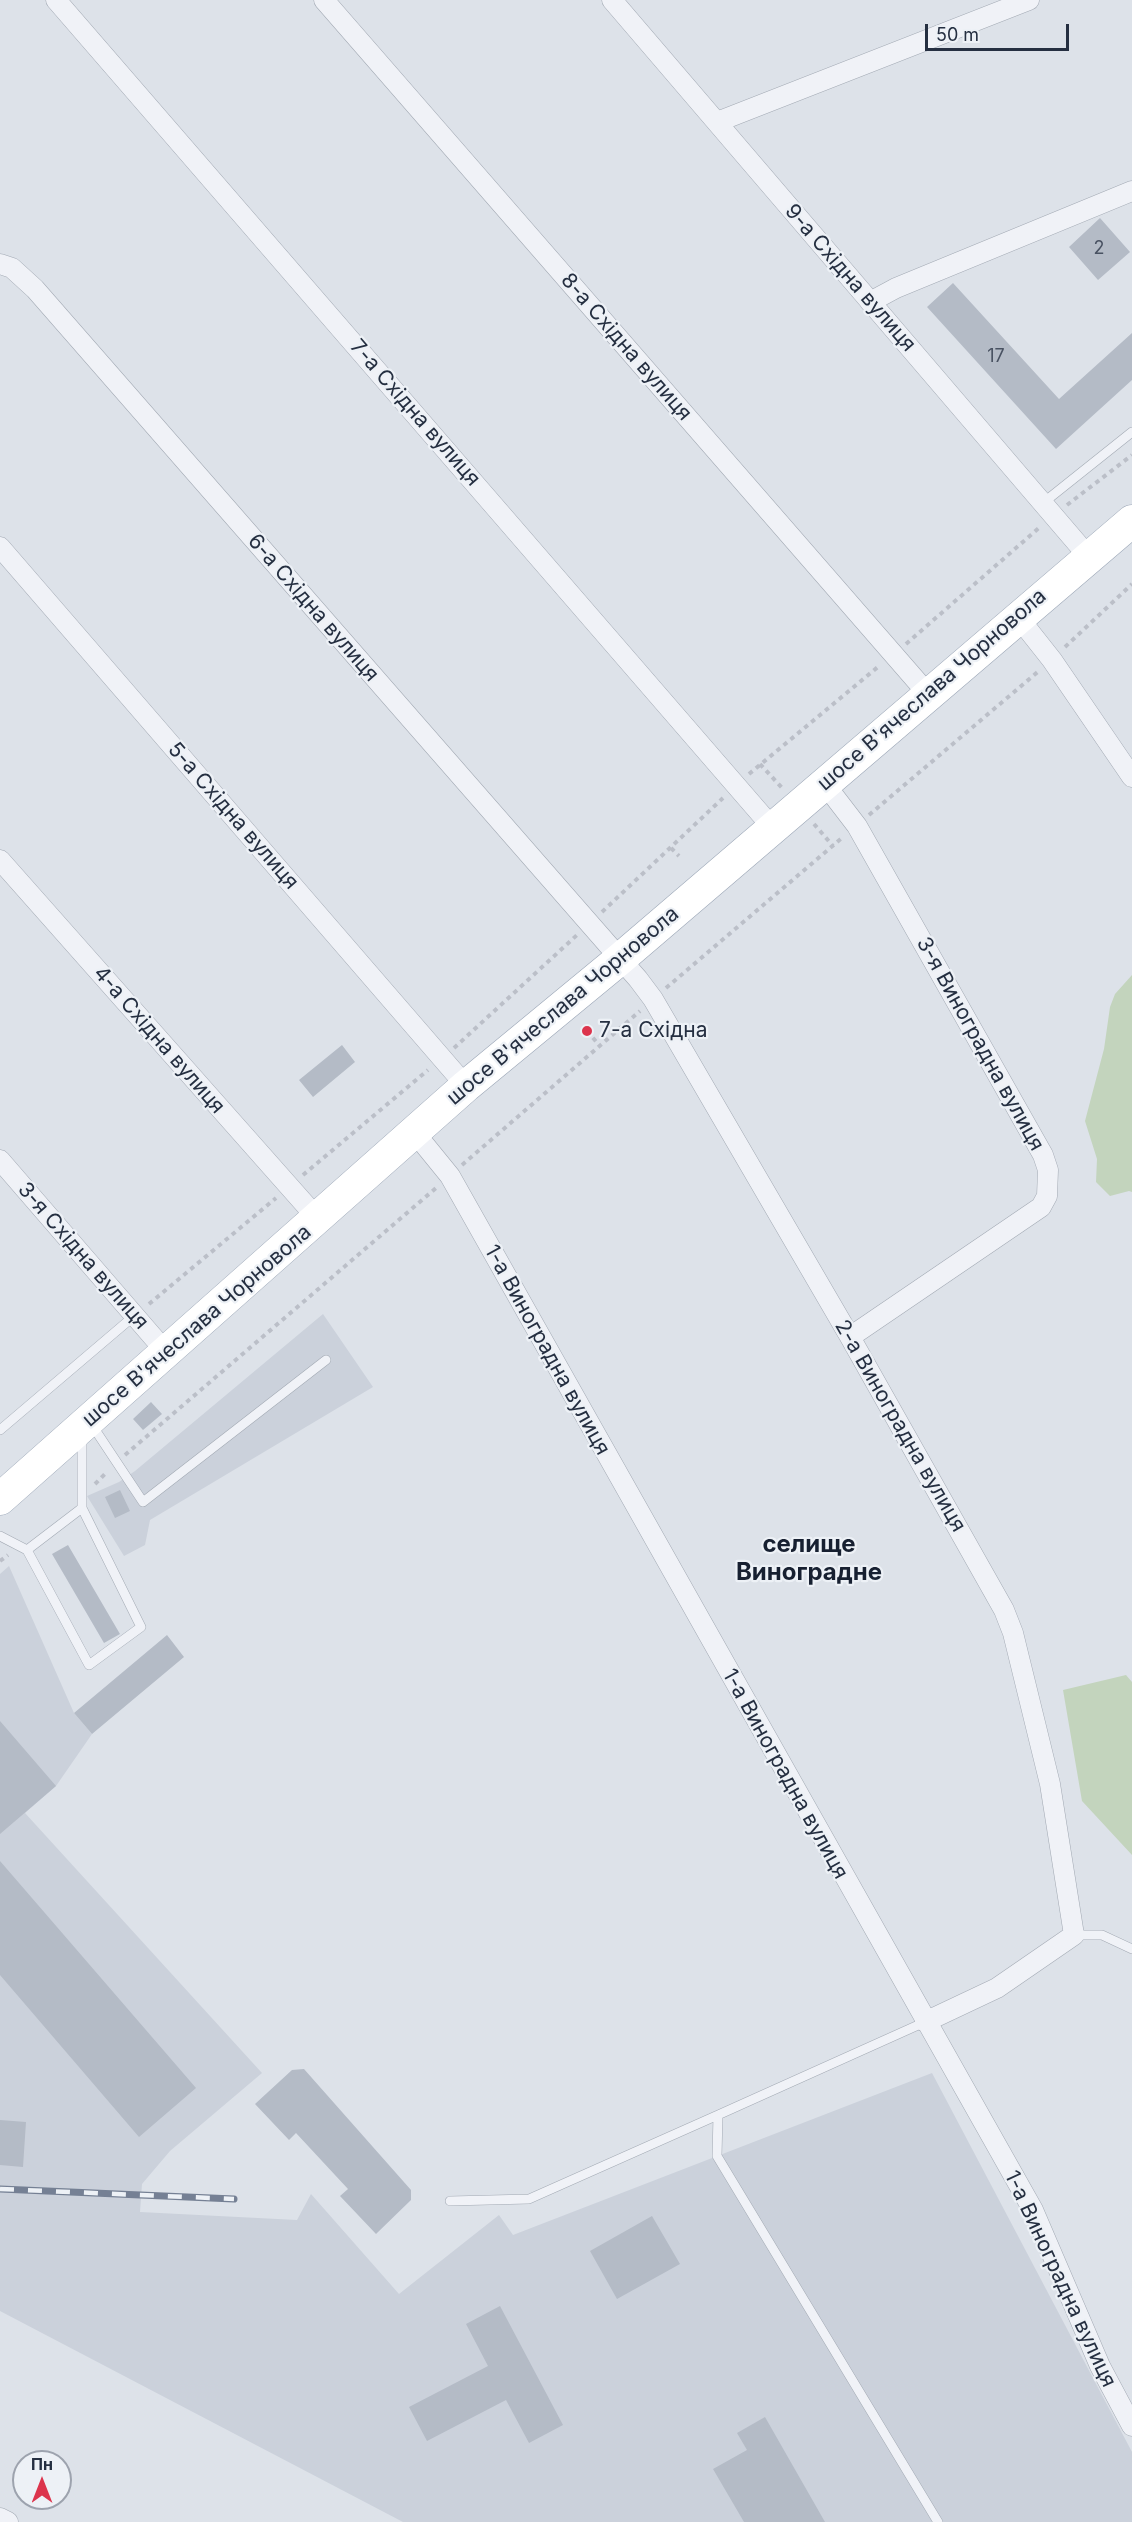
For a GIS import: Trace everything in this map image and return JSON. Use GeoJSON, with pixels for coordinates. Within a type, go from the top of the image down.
{"type":"FeatureCollection","features":[{"type":"Feature","properties":{"kind":"main road","name":"шосе В'ячеслава Чорновола"},"geometry":{"type":"LineString","coordinates":[[5,1486],[86,1423],[466,1086],[620,959],[1088,556],[1132,521]]}},
{"type":"Feature","properties":{"kind":"street","name":"7-а Східна вулиця"},"geometry":{"type":"LineString","coordinates":[[56,0],[772,827]]}},
{"type":"Feature","properties":{"kind":"street","name":"8-а Східна вулиця"},"geometry":{"type":"LineString","coordinates":[[324,0],[928,694]]}},
{"type":"Feature","properties":{"kind":"street","name":"9-а Східна вулиця"},"geometry":{"type":"LineString","coordinates":[[612,0],[1088,556]]}},
{"type":"Feature","properties":{"kind":"street"},"geometry":{"type":"LineString","coordinates":[[717,122],[1029,0]]}},
{"type":"Feature","properties":{"kind":"street"},"geometry":{"type":"LineString","coordinates":[[870,302],[896,288],[1132,190]]}},
{"type":"Feature","properties":{"kind":"street","name":"6-а Східна вулиця"},"geometry":{"type":"LineString","coordinates":[[0,264],[12,268],[35,289],[620,959]]}},
{"type":"Feature","properties":{"kind":"street","name":"5-а Східна вулиця"},"geometry":{"type":"LineString","coordinates":[[0,547],[466,1086]]}},
{"type":"Feature","properties":{"kind":"street"},"geometry":{"type":"LineString","coordinates":[[1018,617],[1052,660],[1132,777]]}},
{"type":"Feature","properties":{"kind":"street","name":"3-я Виноградна вулиця"},"geometry":{"type":"LineString","coordinates":[[824,783],[857,826],[1043,1155],[1048,1170],[1047,1196],[1041,1207],[850,1337]]}},
{"type":"Feature","properties":{"kind":"street","name":"4-а Східна вулиця"},"geometry":{"type":"LineString","coordinates":[[0,860],[318,1219]]}},
{"type":"Feature","properties":{"kind":"street","name":"2-а Виноградна вулиця"},"geometry":{"type":"LineString","coordinates":[[620,959],[653,999],[850,1337],[1004,1610],[1013,1633],[1050,1784],[1074,1935]]}},
{"type":"Feature","properties":{"kind":"street","name":"1-а Виноградна вулиця"},"geometry":{"type":"LineString","coordinates":[[415,1133],[450,1176],[1033,2210],[1100,2366],[1132,2426]]}},
{"type":"Feature","properties":{"kind":"street","name":"3-я Східна вулиця"},"geometry":{"type":"LineString","coordinates":[[0,1160],[166,1352]]}},
{"type":"Feature","properties":{"kind":"street"},"geometry":{"type":"LineString","coordinates":[[925,2022],[997,1988],[1074,1935]]}},
{"type":"Feature","properties":{"kind":"street"},"geometry":{"type":"LineString","coordinates":[[0,2518],[8,2522]]}},
{"type":"Feature","properties":{"kind":"lane"},"geometry":{"type":"LineString","coordinates":[[1049,509],[1132,432]]}},
{"type":"Feature","properties":{"kind":"lane"},"geometry":{"type":"LineString","coordinates":[[0,1430],[134,1316]]}},
{"type":"Feature","properties":{"kind":"lane"},"geometry":{"type":"LineString","coordinates":[[86,1423],[117,1462],[143,1502],[326,1360]]}},
{"type":"Feature","properties":{"kind":"lane"},"geometry":{"type":"LineString","coordinates":[[0,1536],[27,1550],[89,1665],[141,1628],[82,1508],[86,1423]]}},
{"type":"Feature","properties":{"kind":"lane"},"geometry":{"type":"LineString","coordinates":[[27,1550],[82,1508]]}},
{"type":"Feature","properties":{"kind":"lane"},"geometry":{"type":"LineString","coordinates":[[1074,1935],[1102,1935],[1132,1949]]}},
{"type":"Feature","properties":{"kind":"lane"},"geometry":{"type":"LineString","coordinates":[[450,2201],[530,2199],[925,2022]]}},
{"type":"Feature","properties":{"kind":"lane"},"geometry":{"type":"LineString","coordinates":[[718,2115],[717,2156],[938,2522]]}},
{"type":"Feature","properties":{"kind":"path"},"geometry":{"type":"LineString","coordinates":[[893,655],[1049,509],[1132,455]]}},
{"type":"Feature","properties":{"kind":"path"},"geometry":{"type":"LineString","coordinates":[[117,1462],[653,999],[1052,660],[1132,584]]}},
{"type":"Feature","properties":{"kind":"path"},"geometry":{"type":"LineString","coordinates":[[760,764],[785,792]]}},
{"type":"Feature","properties":{"kind":"path"},"geometry":{"type":"LineString","coordinates":[[812,821],[833,846]]}},
{"type":"Feature","properties":{"kind":"path"},"geometry":{"type":"LineString","coordinates":[[671,848],[679,856]]}},
{"type":"Feature","properties":{"kind":"path"},"geometry":{"type":"LineString","coordinates":[[587,1031],[600,1047]]}},
{"type":"Feature","properties":{"kind":"path"},"geometry":{"type":"LineString","coordinates":[[134,1316],[289,1187]]}},
{"type":"Feature","properties":{"kind":"shaded area"},"geometry":{"type":"Polygon","coordinates":[[[323,1314],[373,1387],[150,1520],[145,1545],[124,1556],[87,1496],[119,1482],[135,1471],[323,1314]]]}},
{"type":"Feature","properties":{"kind":"shaded area"},"geometry":{"type":"Polygon","coordinates":[[[9,1566],[74,1713],[92,1734],[56,1786],[25,1813],[262,2073],[170,2151],[142,2184],[140,2212],[297,2220],[311,2194],[399,2294],[499,2215],[513,2235],[932,2073],[1132,2452],[1132,2522],[403,2522],[0,2311],[0,1574],[9,1566]]]}},
{"type":"Feature","properties":{"kind":"green space"},"geometry":{"type":"Polygon","coordinates":[[[1132,975],[1132,1192],[1110,1196],[1096,1182],[1097,1159],[1085,1121],[1104,1049],[1110,1007],[1115,994],[1132,975]]]}},
{"type":"Feature","properties":{"kind":"green space"},"geometry":{"type":"Polygon","coordinates":[[[1126,1675],[1132,1682],[1132,1855],[1082,1801],[1063,1690],[1126,1675]]]}},
{"type":"Feature","properties":{"kind":"building"},"geometry":{"type":"Polygon","coordinates":[[[1100,218],[1130,252],[1098,280],[1069,247],[1100,218]]]}},
{"type":"Feature","properties":{"kind":"building"},"geometry":{"type":"Polygon","coordinates":[[[953,283],[1059,399],[1132,333],[1132,380],[1056,449],[927,307],[953,283]]]}},
{"type":"Feature","properties":{"kind":"building"},"geometry":{"type":"Polygon","coordinates":[[[342,1045],[355,1062],[313,1097],[299,1080],[342,1045]]]}},
{"type":"Feature","properties":{"kind":"building"},"geometry":{"type":"Polygon","coordinates":[[[151,1402],[162,1414],[143,1430],[133,1419],[151,1402]]]}},
{"type":"Feature","properties":{"kind":"building"},"geometry":{"type":"Polygon","coordinates":[[[120,1490],[130,1511],[115,1518],[105,1497],[120,1490]]]}},
{"type":"Feature","properties":{"kind":"building"},"geometry":{"type":"Polygon","coordinates":[[[68,1545],[120,1634],[104,1643],[52,1554],[68,1545]]]}},
{"type":"Feature","properties":{"kind":"building"},"geometry":{"type":"Polygon","coordinates":[[[167,1635],[184,1657],[92,1734],[74,1713],[167,1635]]]}},
{"type":"Feature","properties":{"kind":"building"},"geometry":{"type":"Polygon","coordinates":[[[0,1721],[56,1786],[0,1834],[0,1721]]]}},
{"type":"Feature","properties":{"kind":"building"},"geometry":{"type":"Polygon","coordinates":[[[0,1861],[196,2088],[139,2137],[0,1975],[0,1861]]]}},
{"type":"Feature","properties":{"kind":"building"},"geometry":{"type":"Polygon","coordinates":[[[304,2069],[411,2190],[411,2200],[376,2234],[340,2196],[348,2189],[296,2133],[289,2140],[255,2104],[292,2070],[304,2069]]]}},
{"type":"Feature","properties":{"kind":"building"},"geometry":{"type":"Polygon","coordinates":[[[0,2120],[26,2122],[23,2167],[0,2165],[0,2120]]]}},
{"type":"Feature","properties":{"kind":"building"},"geometry":{"type":"Polygon","coordinates":[[[652,2216],[680,2264],[617,2299],[590,2251],[652,2216]]]}},
{"type":"Feature","properties":{"kind":"building"},"geometry":{"type":"Polygon","coordinates":[[[500,2306],[563,2425],[529,2443],[506,2400],[427,2441],[409,2407],[488,2366],[466,2324],[500,2306]]]}},
{"type":"Feature","properties":{"kind":"building"},"geometry":{"type":"Polygon","coordinates":[[[765,2417],[825,2522],[744,2522],[713,2469],[747,2450],[737,2433],[765,2417]]]}},
{"type":"Feature","properties":{"kind":"railway"},"geometry":{"type":"LineString","coordinates":[[0,2189],[234,2199]]}},
{"type":"Feature","properties":{"kind":"place","name":"7-а Східна"},"geometry":{"type":"Point","coordinates":[587,1031]}},
{"type":"Feature","properties":{"kind":"district","name":"селище Виноградне"},"geometry":{"type":"Point","coordinates":[809,1559]}}]}
